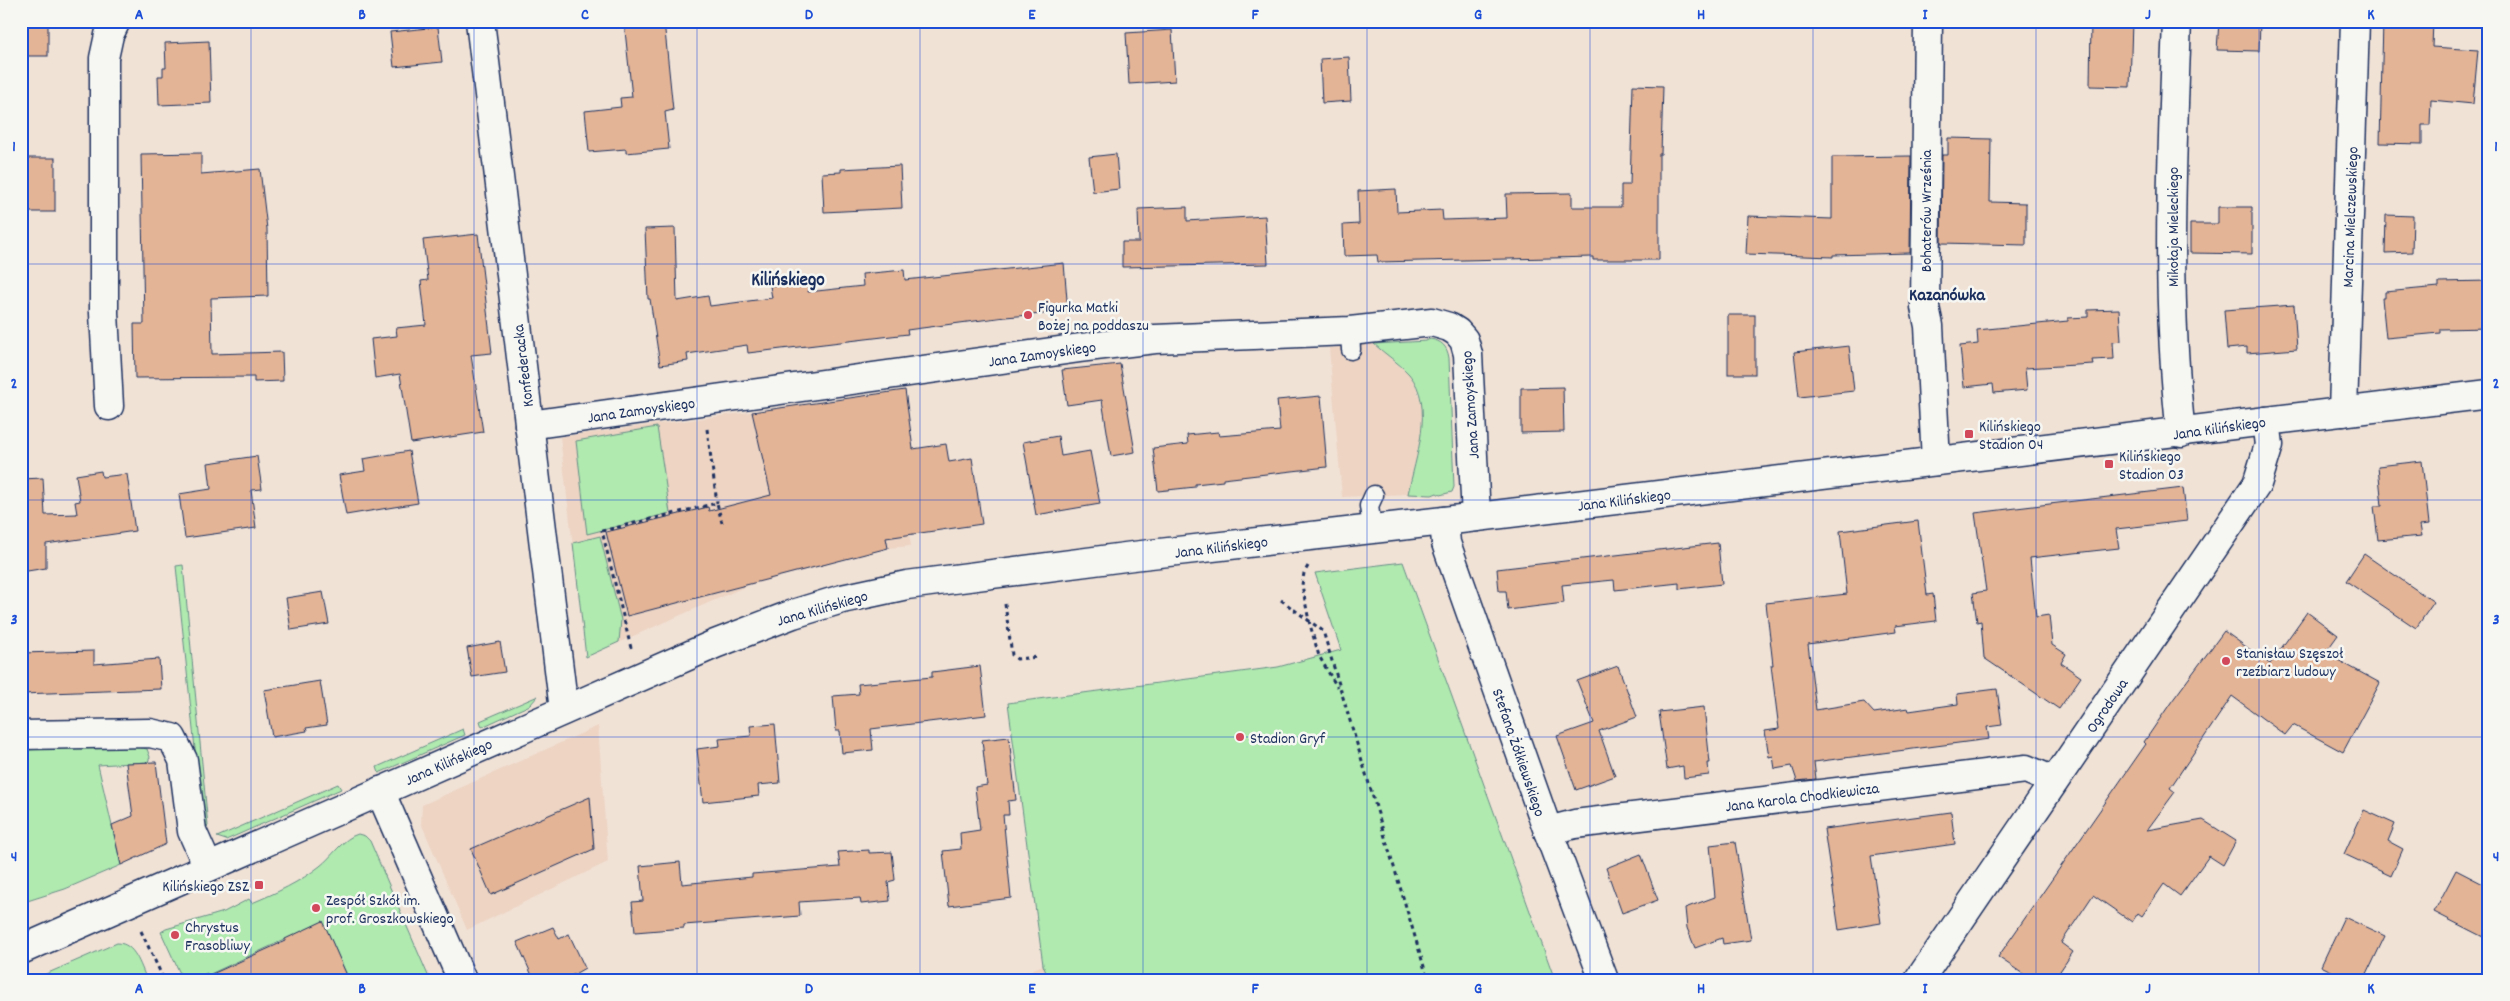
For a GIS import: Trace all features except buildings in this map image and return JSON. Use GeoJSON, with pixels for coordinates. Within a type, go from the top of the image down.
{"type":"FeatureCollection","features":[{"type":"Feature","properties":{"kind":"street"},"geometry":{"type":"LineString","coordinates":[[109,406],[104,313],[104,58],[109,35],[116,21]]}},
{"type":"Feature","properties":{"kind":"street","name":"Konfederacka"},"geometry":{"type":"LineString","coordinates":[[480,21],[564,710]]}},
{"type":"Feature","properties":{"kind":"street","name":"Bohaterów Września"},"geometry":{"type":"LineString","coordinates":[[1928,21],[1925,307],[1928,326],[1936,461]]}},
{"type":"Feature","properties":{"kind":"street","name":"Mikołaja Mieleckiego"},"geometry":{"type":"LineString","coordinates":[[2177,21],[2170,213],[2170,280],[2181,433]]}},
{"type":"Feature","properties":{"kind":"street","name":"Marcina Mielczewskiego"},"geometry":{"type":"LineString","coordinates":[[2343,412],[2355,21]]}},
{"type":"Feature","properties":{"kind":"street","name":"Jana Zamoyskiego"},"geometry":{"type":"LineString","coordinates":[[529,425],[1127,342],[1350,340],[1432,322],[1449,327],[1464,340],[1468,354],[1476,517]]}},
{"type":"Feature","properties":{"kind":"street","name":"Jana Kilińskiego"},"geometry":{"type":"LineString","coordinates":[[21,950],[715,644],[793,614],[842,599],[907,585],[1372,528],[2181,433],[2489,394]]}},
{"type":"Feature","properties":{"kind":"street","name":"Ogrodowa"},"geometry":{"type":"LineString","coordinates":[[1919,980],[2257,484],[2269,445],[2266,421]]}},
{"type":"Feature","properties":{"kind":"street","name":"Stefana Żółkiewskiego"},"geometry":{"type":"LineString","coordinates":[[1444,521],[1446,543],[1548,831],[1604,980]]}},
{"type":"Feature","properties":{"kind":"street"},"geometry":{"type":"LineString","coordinates":[[21,735],[150,733],[172,738],[183,760],[192,831],[208,867]]}},
{"type":"Feature","properties":{"kind":"street","name":"Jana Karola Chodkiewicza"},"geometry":{"type":"LineString","coordinates":[[1548,831],[1575,824],[2026,769],[2054,781]]}},
{"type":"Feature","properties":{"kind":"street"},"geometry":{"type":"LineString","coordinates":[[380,791],[462,980]]}},
{"type":"Feature","properties":{"kind":"lane"},"geometry":{"type":"LineString","coordinates":[[1372,528],[1369,506],[1374,495]]}},
{"type":"Feature","properties":{"kind":"path"},"geometry":{"type":"LineString","coordinates":[[703,400],[717,503],[722,523]]}},
{"type":"Feature","properties":{"kind":"path"},"geometry":{"type":"LineString","coordinates":[[632,649],[602,531],[717,503]]}},
{"type":"Feature","properties":{"kind":"path"},"geometry":{"type":"LineString","coordinates":[[1309,565],[1304,573],[1302,585],[1309,622],[1318,656],[1340,691]]}},
{"type":"Feature","properties":{"kind":"path"},"geometry":{"type":"LineString","coordinates":[[1004,596],[1012,655],[1017,659],[1038,657]]}},
{"type":"Feature","properties":{"kind":"path"},"geometry":{"type":"LineString","coordinates":[[1281,600],[1322,631],[1428,980]]}},
{"type":"Feature","properties":{"kind":"path"},"geometry":{"type":"LineString","coordinates":[[140,930],[164,980]]}},
{"type":"Feature","properties":{"kind":"shaded area"},"geometry":{"type":"Polygon","coordinates":[[[1374,344],[1409,374],[1415,383],[1422,405],[1422,432],[1408,494],[1342,497],[1329,348],[1374,344]]]}},
{"type":"Feature","properties":{"kind":"shaded area"},"geometry":{"type":"Polygon","coordinates":[[[854,398],[894,434],[911,546],[888,548],[749,585],[586,657],[560,437],[854,398]]]}},
{"type":"Feature","properties":{"kind":"shaded area"},"geometry":{"type":"Polygon","coordinates":[[[598,726],[608,862],[467,930],[421,823],[422,805],[598,726]]]}},
{"type":"Feature","properties":{"kind":"shaded area"},"geometry":{"type":"Polygon","coordinates":[[[1043,965],[1049,980],[1007,980],[1043,965]]]}},
{"type":"Feature","properties":{"kind":"green space"},"geometry":{"type":"Polygon","coordinates":[[[1430,339],[1438,341],[1443,345],[1447,350],[1449,358],[1454,487],[1452,492],[1440,495],[1437,493],[1432,495],[1408,494],[1419,449],[1422,417],[1421,401],[1417,387],[1409,374],[1374,344],[1426,341],[1430,339]]]}},
{"type":"Feature","properties":{"kind":"green space"},"geometry":{"type":"Polygon","coordinates":[[[657,427],[670,513],[587,534],[576,441],[657,427]]]}},
{"type":"Feature","properties":{"kind":"green space"},"geometry":{"type":"Polygon","coordinates":[[[600,536],[621,620],[619,642],[586,657],[573,543],[600,536]]]}},
{"type":"Feature","properties":{"kind":"green space","name":"Stadion Gryf"},"geometry":{"type":"Polygon","coordinates":[[[1403,562],[1555,980],[1049,980],[1043,965],[1008,703],[1278,667],[1341,650],[1315,573],[1403,562]]]}},
{"type":"Feature","properties":{"kind":"green space"},"geometry":{"type":"Polygon","coordinates":[[[183,565],[208,826],[206,828],[202,816],[176,566],[183,565]]]}},
{"type":"Feature","properties":{"kind":"green space"},"geometry":{"type":"Polygon","coordinates":[[[538,696],[530,705],[482,727],[480,721],[538,696]]]}},
{"type":"Feature","properties":{"kind":"green space"},"geometry":{"type":"Polygon","coordinates":[[[463,729],[465,735],[379,773],[377,767],[463,729]]]}},
{"type":"Feature","properties":{"kind":"green space"},"geometry":{"type":"Polygon","coordinates":[[[133,746],[147,749],[150,757],[148,762],[98,765],[121,865],[65,889],[21,903],[21,750],[133,746]]]}},
{"type":"Feature","properties":{"kind":"green space"},"geometry":{"type":"Polygon","coordinates":[[[338,784],[341,789],[226,840],[217,837],[338,784]]]}},
{"type":"Feature","properties":{"kind":"green space","name":"Zespół Szkół im. prof. Groszkowskiego"},"geometry":{"type":"Polygon","coordinates":[[[358,834],[365,836],[370,841],[430,980],[349,980],[323,922],[208,975],[207,973],[190,980],[183,980],[161,932],[224,912],[249,899],[252,903],[279,891],[312,872],[347,839],[358,834]]]}},
{"type":"Feature","properties":{"kind":"green space"},"geometry":{"type":"Polygon","coordinates":[[[117,943],[123,944],[133,951],[147,980],[32,980],[117,943]]]}},
{"type":"Feature","properties":{"kind":"place","name":"Figurka Matki Bożej na poddaszu"},"geometry":{"type":"Point","coordinates":[1028,315]}},
{"type":"Feature","properties":{"kind":"place","name":"Kilińskiego Stadion 04"},"geometry":{"type":"Point","coordinates":[1969,434]}},
{"type":"Feature","properties":{"kind":"place","name":"Kilińskiego Stadion 03"},"geometry":{"type":"Point","coordinates":[2109,464]}},
{"type":"Feature","properties":{"kind":"place","name":"Stanisław Szęszoł rzeźbiarz ludowy"},"geometry":{"type":"Point","coordinates":[2226,661]}},
{"type":"Feature","properties":{"kind":"place","name":"Stadion Gryf"},"geometry":{"type":"Point","coordinates":[1240,737]}},
{"type":"Feature","properties":{"kind":"place","name":"Kilińskiego ZSZ"},"geometry":{"type":"Point","coordinates":[259,885]}},
{"type":"Feature","properties":{"kind":"place","name":"Zespół Szkół im. prof. Groszkowskiego"},"geometry":{"type":"Point","coordinates":[316,908]}},
{"type":"Feature","properties":{"kind":"place","name":"Chrystus Frasobliwy"},"geometry":{"type":"Point","coordinates":[175,935]}},
{"type":"Feature","properties":{"kind":"district","name":"Kilińskiego"},"geometry":{"type":"Point","coordinates":[788,278]}},
{"type":"Feature","properties":{"kind":"district","name":"Kazanówka"},"geometry":{"type":"Point","coordinates":[1947,294]}}]}
